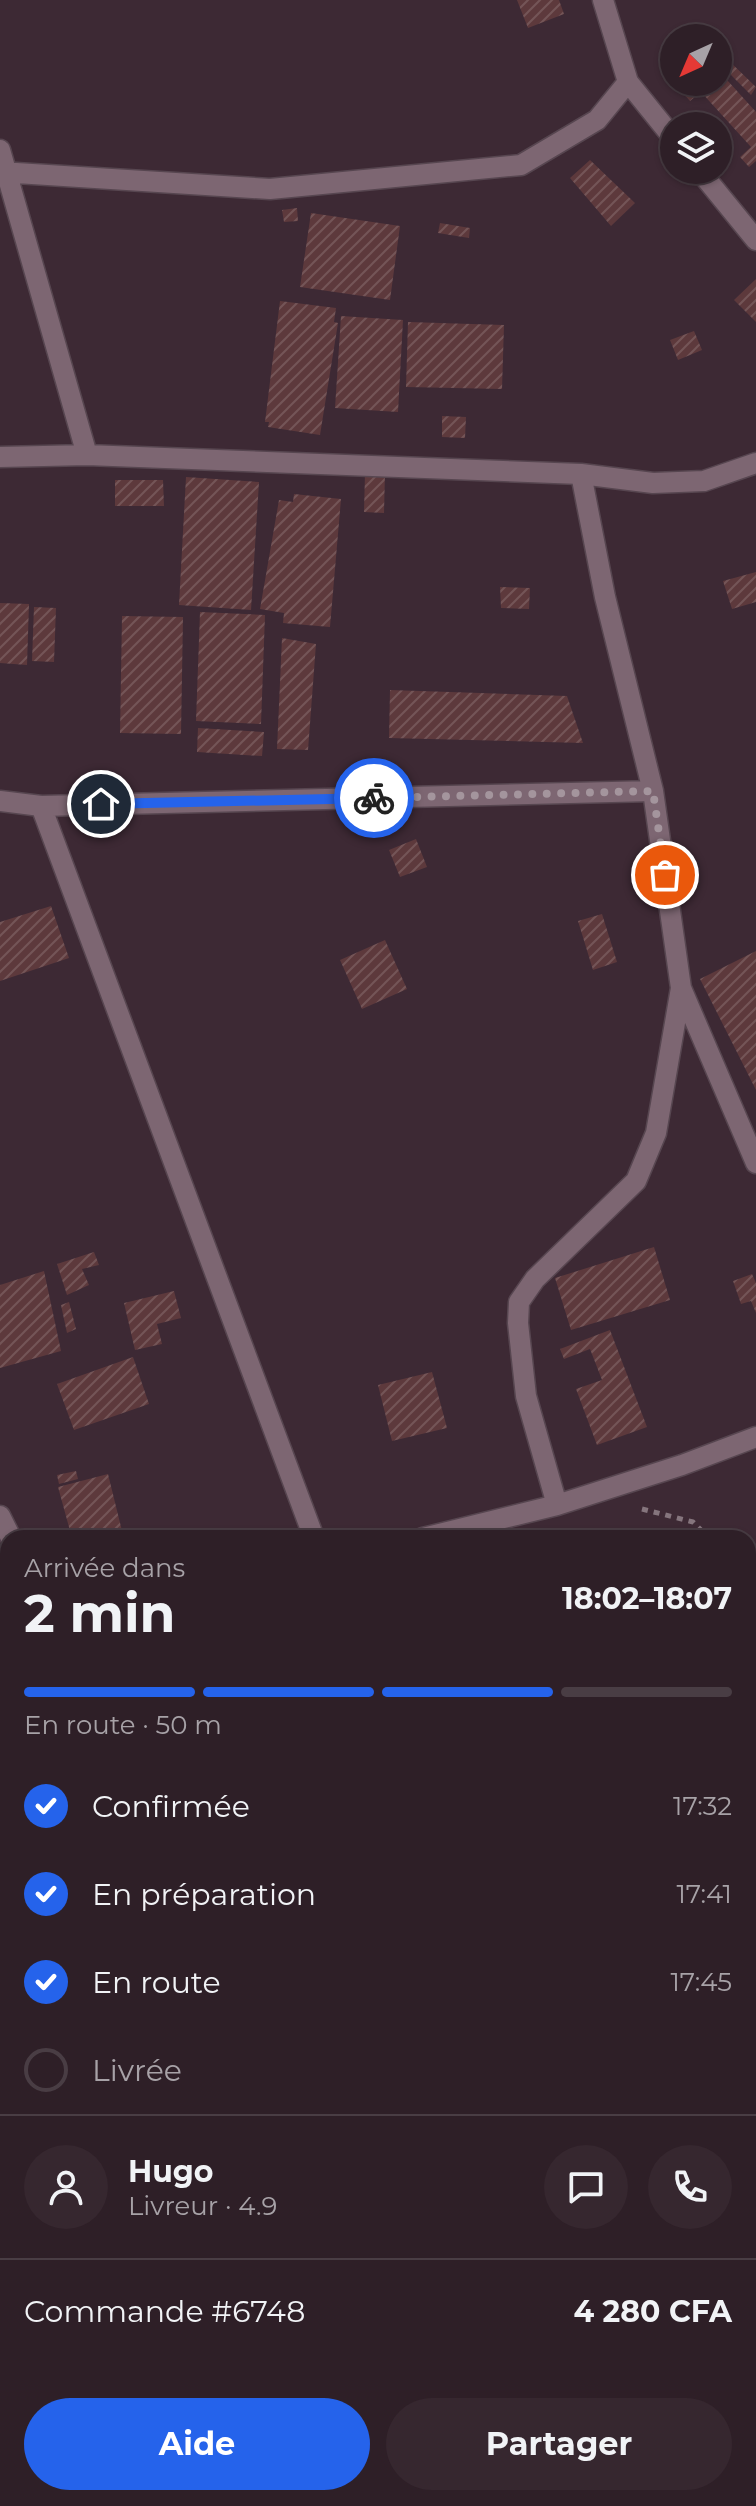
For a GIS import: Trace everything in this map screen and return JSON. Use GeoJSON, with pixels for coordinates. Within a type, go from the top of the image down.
{"type":"FeatureCollection","features":[{"type":"Feature","properties":{"kind":"street"},"geometry":{"type":"LineString","coordinates":[[603,0],[628,82],[660,122]]}},
{"type":"Feature","properties":{"kind":"street"},"geometry":{"type":"LineString","coordinates":[[3,172],[270,189],[521,165],[597,120],[628,82]]}},
{"type":"Feature","properties":{"kind":"street"},"geometry":{"type":"LineString","coordinates":[[0,150],[3,172],[87,455]]}},
{"type":"Feature","properties":{"kind":"street"},"geometry":{"type":"LineString","coordinates":[[710,184],[756,240]]}},
{"type":"Feature","properties":{"kind":"street"},"geometry":{"type":"LineString","coordinates":[[0,457],[87,455],[581,474],[653,483],[704,481],[756,463]]}},
{"type":"Feature","properties":{"kind":"street"},"geometry":{"type":"LineString","coordinates":[[581,474],[605,597],[653,791],[681,988],[756,1163]]}},
{"type":"Feature","properties":{"kind":"street"},"geometry":{"type":"LineString","coordinates":[[0,801],[41,806],[653,791]]}},
{"type":"Feature","properties":{"kind":"street"},"geometry":{"type":"LineString","coordinates":[[41,806],[311,1530]]}},
{"type":"Feature","properties":{"kind":"street"},"geometry":{"type":"LineString","coordinates":[[557,1505],[526,1396],[518,1323],[519,1302],[535,1279],[636,1181],[656,1133],[681,988]]}},
{"type":"Feature","properties":{"kind":"street"},"geometry":{"type":"LineString","coordinates":[[455,1530],[557,1505],[682,1465],[756,1437]]}},
{"type":"Feature","properties":{"kind":"building"},"geometry":{"type":"Polygon","coordinates":[[[517,0],[559,0],[564,14],[528,28],[517,0]]]}},
{"type":"Feature","properties":{"kind":"building"},"geometry":{"type":"Polygon","coordinates":[[[732,64],[756,87],[751,95],[732,76],[732,64]]]}},
{"type":"Feature","properties":{"kind":"building"},"geometry":{"type":"Polygon","coordinates":[[[732,85],[756,112],[756,161],[749,167],[740,157],[751,147],[732,126],[732,112],[719,112],[705,96],[732,96],[732,85]]]}},
{"type":"Feature","properties":{"kind":"building"},"geometry":{"type":"Polygon","coordinates":[[[590,160],[635,203],[611,226],[570,178],[590,160]]]}},
{"type":"Feature","properties":{"kind":"building"},"geometry":{"type":"Polygon","coordinates":[[[297,208],[298,221],[284,222],[282,210],[297,208]]]}},
{"type":"Feature","properties":{"kind":"building"},"geometry":{"type":"Polygon","coordinates":[[[311,213],[400,226],[390,300],[300,287],[311,213]]]}},
{"type":"Feature","properties":{"kind":"building"},"geometry":{"type":"Polygon","coordinates":[[[440,223],[470,228],[469,238],[438,233],[440,223]]]}},
{"type":"Feature","properties":{"kind":"building"},"geometry":{"type":"Polygon","coordinates":[[[756,279],[756,322],[734,300],[756,279]]]}},
{"type":"Feature","properties":{"kind":"building"},"geometry":{"type":"Polygon","coordinates":[[[280,301],[336,308],[334,322],[338,323],[320,435],[268,427],[269,422],[265,422],[280,301]]]}},
{"type":"Feature","properties":{"kind":"building"},"geometry":{"type":"Polygon","coordinates":[[[341,316],[403,320],[398,412],[335,408],[341,316]]]}},
{"type":"Feature","properties":{"kind":"building"},"geometry":{"type":"Polygon","coordinates":[[[408,322],[504,325],[502,389],[406,387],[408,322]]]}},
{"type":"Feature","properties":{"kind":"building"},"geometry":{"type":"Polygon","coordinates":[[[694,331],[702,350],[678,360],[670,340],[694,331]]]}},
{"type":"Feature","properties":{"kind":"building"},"geometry":{"type":"Polygon","coordinates":[[[442,416],[466,417],[465,438],[442,437],[442,416]]]}},
{"type":"Feature","properties":{"kind":"building"},"geometry":{"type":"Polygon","coordinates":[[[365,473],[385,473],[384,513],[364,512],[365,473]]]}},
{"type":"Feature","properties":{"kind":"building"},"geometry":{"type":"Polygon","coordinates":[[[186,477],[259,482],[251,610],[179,605],[186,477]]]}},
{"type":"Feature","properties":{"kind":"building"},"geometry":{"type":"Polygon","coordinates":[[[115,480],[163,480],[164,506],[115,506],[115,480]]]}},
{"type":"Feature","properties":{"kind":"building"},"geometry":{"type":"Polygon","coordinates":[[[294,494],[341,499],[330,627],[283,623],[284,613],[260,609],[279,500],[293,502],[294,494]]]}},
{"type":"Feature","properties":{"kind":"building"},"geometry":{"type":"Polygon","coordinates":[[[756,572],[756,602],[732,609],[723,581],[756,572]]]}},
{"type":"Feature","properties":{"kind":"building"},"geometry":{"type":"Polygon","coordinates":[[[500,587],[530,588],[529,609],[501,608],[500,587]]]}},
{"type":"Feature","properties":{"kind":"building"},"geometry":{"type":"Polygon","coordinates":[[[0,603],[29,604],[27,665],[0,663],[0,603]]]}},
{"type":"Feature","properties":{"kind":"building"},"geometry":{"type":"Polygon","coordinates":[[[34,607],[56,608],[54,662],[32,661],[34,607]]]}},
{"type":"Feature","properties":{"kind":"building"},"geometry":{"type":"Polygon","coordinates":[[[200,612],[265,615],[261,724],[196,721],[200,612]]]}},
{"type":"Feature","properties":{"kind":"building"},"geometry":{"type":"Polygon","coordinates":[[[122,616],[183,617],[181,734],[120,733],[122,616]]]}},
{"type":"Feature","properties":{"kind":"building"},"geometry":{"type":"Polygon","coordinates":[[[282,638],[316,644],[308,750],[277,749],[282,638]]]}},
{"type":"Feature","properties":{"kind":"building"},"geometry":{"type":"Polygon","coordinates":[[[390,690],[567,696],[583,743],[389,738],[390,690]]]}},
{"type":"Feature","properties":{"kind":"building"},"geometry":{"type":"Polygon","coordinates":[[[198,728],[264,732],[262,756],[197,752],[198,728]]]}},
{"type":"Feature","properties":{"kind":"building"},"geometry":{"type":"Polygon","coordinates":[[[416,839],[427,867],[400,877],[389,850],[416,839]]]}},
{"type":"Feature","properties":{"kind":"building"},"geometry":{"type":"Polygon","coordinates":[[[51,906],[69,958],[0,981],[0,922],[51,906]]]}},
{"type":"Feature","properties":{"kind":"building"},"geometry":{"type":"Polygon","coordinates":[[[602,914],[617,962],[593,970],[578,921],[602,914]]]}},
{"type":"Feature","properties":{"kind":"building"},"geometry":{"type":"Polygon","coordinates":[[[385,940],[407,989],[362,1009],[340,960],[385,940]]]}},
{"type":"Feature","properties":{"kind":"building"},"geometry":{"type":"Polygon","coordinates":[[[756,951],[756,1090],[700,979],[756,951]]]}},
{"type":"Feature","properties":{"kind":"building"},"geometry":{"type":"Polygon","coordinates":[[[654,1247],[670,1300],[571,1330],[555,1278],[654,1247]]]}},
{"type":"Feature","properties":{"kind":"building"},"geometry":{"type":"Polygon","coordinates":[[[94,1252],[99,1265],[82,1269],[89,1285],[67,1295],[57,1264],[94,1252]]]}},
{"type":"Feature","properties":{"kind":"building"},"geometry":{"type":"Polygon","coordinates":[[[44,1271],[61,1351],[0,1368],[0,1285],[44,1271]]]}},
{"type":"Feature","properties":{"kind":"building"},"geometry":{"type":"Polygon","coordinates":[[[752,1274],[756,1283],[756,1313],[751,1301],[741,1304],[733,1281],[752,1274]]]}},
{"type":"Feature","properties":{"kind":"building"},"geometry":{"type":"Polygon","coordinates":[[[174,1291],[181,1318],[157,1324],[162,1344],[135,1350],[124,1303],[174,1291]]]}},
{"type":"Feature","properties":{"kind":"building"},"geometry":{"type":"Polygon","coordinates":[[[69,1302],[76,1329],[67,1333],[61,1305],[69,1302]]]}},
{"type":"Feature","properties":{"kind":"building"},"geometry":{"type":"Polygon","coordinates":[[[610,1330],[647,1427],[597,1445],[576,1389],[602,1380],[590,1349],[564,1359],[560,1349],[610,1330]]]}},
{"type":"Feature","properties":{"kind":"building"},"geometry":{"type":"Polygon","coordinates":[[[133,1357],[149,1404],[74,1430],[57,1384],[133,1357]]]}},
{"type":"Feature","properties":{"kind":"building"},"geometry":{"type":"Polygon","coordinates":[[[432,1372],[447,1428],[392,1441],[378,1385],[432,1372]]]}},
{"type":"Feature","properties":{"kind":"building"},"geometry":{"type":"Polygon","coordinates":[[[76,1471],[78,1479],[59,1484],[57,1475],[76,1471]]]}},
{"type":"Feature","properties":{"kind":"building"},"geometry":{"type":"Polygon","coordinates":[[[108,1474],[122,1530],[70,1530],[58,1487],[108,1474]]]}},
{"type":"Feature","properties":{"kind":"way so far"},"geometry":{"type":"LineString","coordinates":[[374,798],[653,791],[665,875]]}},
{"type":"Feature","properties":{"kind":"route"},"geometry":{"type":"LineString","coordinates":[[101,804],[374,798]]}}]}
